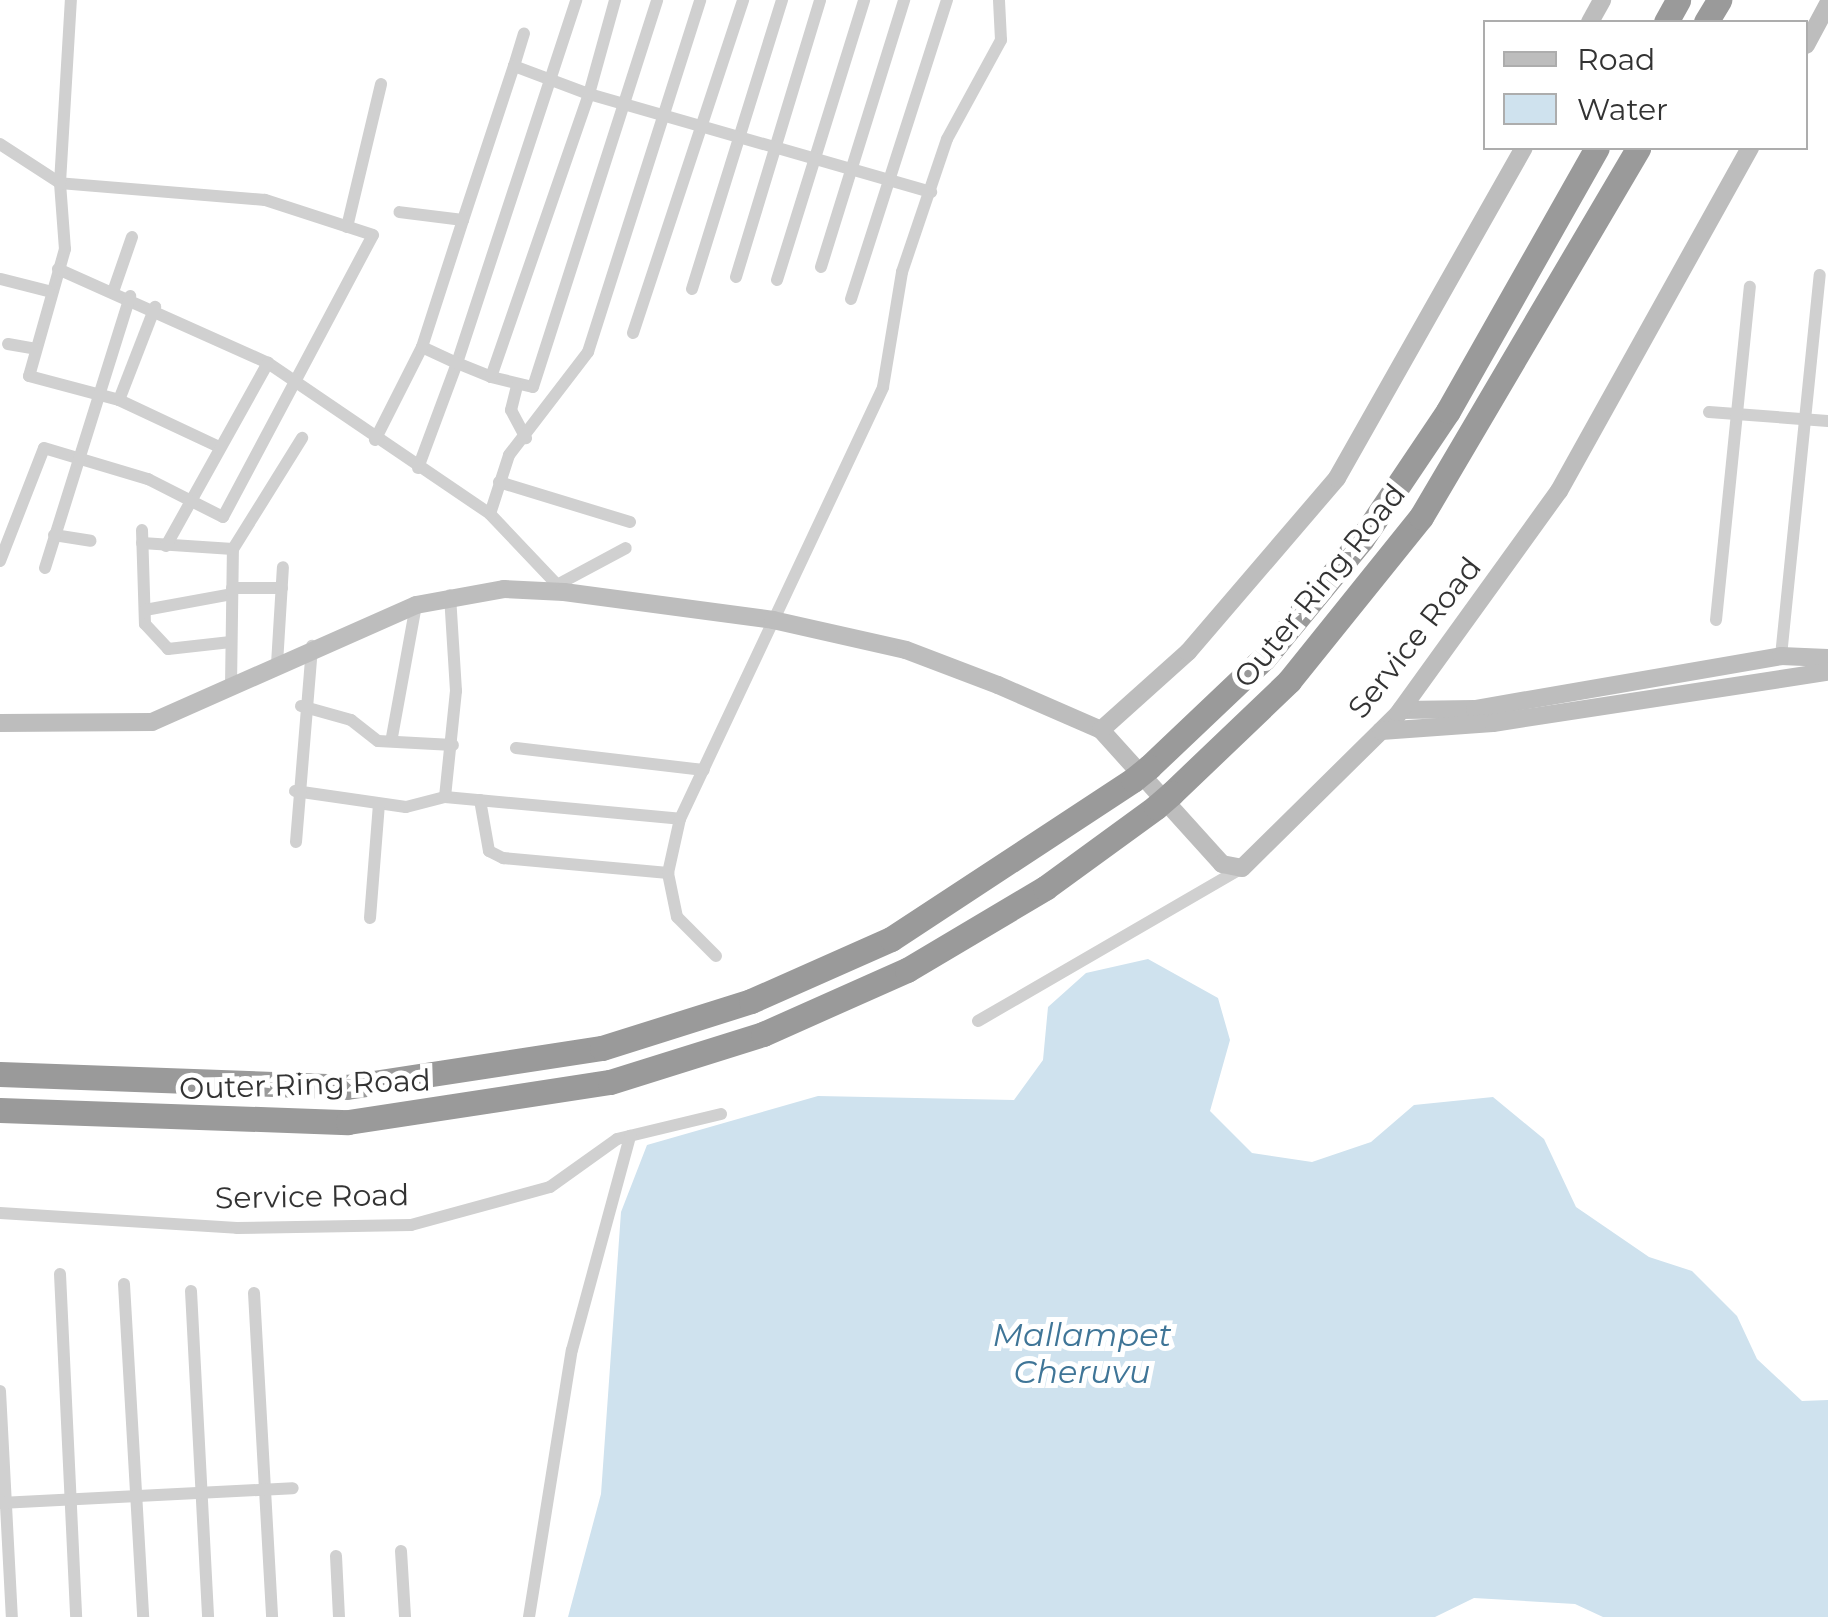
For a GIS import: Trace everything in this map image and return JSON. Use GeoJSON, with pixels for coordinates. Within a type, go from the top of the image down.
{"type":"FeatureCollection","features":[{"type":"Feature","properties":{"kind":"highway","name":"Outer Ring Road"},"geometry":{"type":"LineString","coordinates":[[0,1074],[243,1089],[398,1083],[552,1059],[716,1014],[786,988],[981,888],[1141,773],[1299,619],[1392,498],[1596,150]]}},
{"type":"Feature","properties":{"kind":"highway","name":"Outer Ring Road"},"geometry":{"type":"LineString","coordinates":[[0,1110],[208,1124],[401,1118],[559,1094],[729,1047],[798,1021],[1000,917],[1164,800],[1289,681],[1421,517],[1637,150]]}},
{"type":"Feature","properties":{"kind":"main road"},"geometry":{"type":"LineString","coordinates":[[1808,42],[1828,4]]}},
{"type":"Feature","properties":{"kind":"main road"},"geometry":{"type":"LineString","coordinates":[[1101,730],[1188,652],[1337,478],[1523,150]]}},
{"type":"Feature","properties":{"kind":"main road","name":"Service Road"},"geometry":{"type":"LineString","coordinates":[[1242,868],[1401,710],[1559,491],[1749,150]]}},
{"type":"Feature","properties":{"kind":"main road"},"geometry":{"type":"LineString","coordinates":[[0,723],[152,722],[312,646],[416,606],[450,595],[560,588],[772,620],[906,650],[1101,730],[1222,864],[1242,868]]}},
{"type":"Feature","properties":{"kind":"main road"},"geometry":{"type":"LineString","coordinates":[[1401,710],[1475,709],[1781,656],[1828,658]]}},
{"type":"Feature","properties":{"kind":"main road"},"geometry":{"type":"LineString","coordinates":[[1381,731],[1493,723],[1828,672]]}},
{"type":"Feature","properties":{"kind":"street"},"geometry":{"type":"LineString","coordinates":[[71,0],[60,182],[66,249],[48,291],[29,376],[119,400],[217,446]]}},
{"type":"Feature","properties":{"kind":"street"},"geometry":{"type":"LineString","coordinates":[[418,468],[457,363],[576,0]]}},
{"type":"Feature","properties":{"kind":"street"},"geometry":{"type":"LineString","coordinates":[[491,377],[588,94],[615,0]]}},
{"type":"Feature","properties":{"kind":"street"},"geometry":{"type":"LineString","coordinates":[[533,387],[657,0]]}},
{"type":"Feature","properties":{"kind":"street"},"geometry":{"type":"LineString","coordinates":[[490,514],[499,482],[588,352],[700,0]]}},
{"type":"Feature","properties":{"kind":"street"},"geometry":{"type":"LineString","coordinates":[[633,333],[743,0]]}},
{"type":"Feature","properties":{"kind":"street"},"geometry":{"type":"LineString","coordinates":[[692,289],[782,0]]}},
{"type":"Feature","properties":{"kind":"street"},"geometry":{"type":"LineString","coordinates":[[736,277],[820,0]]}},
{"type":"Feature","properties":{"kind":"street"},"geometry":{"type":"LineString","coordinates":[[777,280],[864,0]]}},
{"type":"Feature","properties":{"kind":"street"},"geometry":{"type":"LineString","coordinates":[[821,268],[904,0]]}},
{"type":"Feature","properties":{"kind":"street"},"geometry":{"type":"LineString","coordinates":[[851,299],[947,0]]}},
{"type":"Feature","properties":{"kind":"street"},"geometry":{"type":"LineString","coordinates":[[716,956],[682,926],[668,873],[680,820],[883,387],[902,272],[947,139],[1001,40],[999,0]]}},
{"type":"Feature","properties":{"kind":"street"},"geometry":{"type":"LineString","coordinates":[[375,440],[422,347],[524,34]]}},
{"type":"Feature","properties":{"kind":"street"},"geometry":{"type":"LineString","coordinates":[[514,66],[664,118],[776,146],[930,192]]}},
{"type":"Feature","properties":{"kind":"street"},"geometry":{"type":"LineString","coordinates":[[347,227],[381,84]]}},
{"type":"Feature","properties":{"kind":"street"},"geometry":{"type":"LineString","coordinates":[[0,144],[60,182],[265,200],[373,235],[224,517],[188,499],[44,448],[0,561]]}},
{"type":"Feature","properties":{"kind":"street"},"geometry":{"type":"LineString","coordinates":[[398,212],[463,220]]}},
{"type":"Feature","properties":{"kind":"street"},"geometry":{"type":"LineString","coordinates":[[114,290],[132,237]]}},
{"type":"Feature","properties":{"kind":"street"},"geometry":{"type":"LineString","coordinates":[[58,269],[156,306],[268,363],[375,440],[490,514],[560,588],[626,548]]}},
{"type":"Feature","properties":{"kind":"street"},"geometry":{"type":"LineString","coordinates":[[1781,656],[1820,275]]}},
{"type":"Feature","properties":{"kind":"street"},"geometry":{"type":"LineString","coordinates":[[1,279],[48,291]]}},
{"type":"Feature","properties":{"kind":"street"},"geometry":{"type":"LineString","coordinates":[[1716,620],[1750,288]]}},
{"type":"Feature","properties":{"kind":"street"},"geometry":{"type":"LineString","coordinates":[[44,568],[94,392],[130,296]]}},
{"type":"Feature","properties":{"kind":"street"},"geometry":{"type":"LineString","coordinates":[[119,400],[156,306]]}},
{"type":"Feature","properties":{"kind":"street"},"geometry":{"type":"LineString","coordinates":[[8,344],[35,349]]}},
{"type":"Feature","properties":{"kind":"street"},"geometry":{"type":"LineString","coordinates":[[422,347],[491,377],[533,387],[558,399]]}},
{"type":"Feature","properties":{"kind":"street"},"geometry":{"type":"LineString","coordinates":[[166,546],[217,446],[268,363]]}},
{"type":"Feature","properties":{"kind":"street"},"geometry":{"type":"LineString","coordinates":[[517,386],[511,410],[526,438]]}},
{"type":"Feature","properties":{"kind":"street"},"geometry":{"type":"LineString","coordinates":[[1709,412],[1828,421]]}},
{"type":"Feature","properties":{"kind":"street"},"geometry":{"type":"LineString","coordinates":[[231,687],[233,549],[302,438]]}},
{"type":"Feature","properties":{"kind":"street"},"geometry":{"type":"LineString","coordinates":[[499,482],[630,522]]}},
{"type":"Feature","properties":{"kind":"street"},"geometry":{"type":"LineString","coordinates":[[54,535],[91,540]]}},
{"type":"Feature","properties":{"kind":"street"},"geometry":{"type":"LineString","coordinates":[[230,642],[168,650],[145,610],[142,537],[166,546],[233,549]]}},
{"type":"Feature","properties":{"kind":"street"},"geometry":{"type":"LineString","coordinates":[[277,664],[283,568]]}},
{"type":"Feature","properties":{"kind":"street"},"geometry":{"type":"LineString","coordinates":[[145,610],[232,591],[282,588]]}},
{"type":"Feature","properties":{"kind":"street"},"geometry":{"type":"LineString","coordinates":[[445,797],[453,745],[450,595]]}},
{"type":"Feature","properties":{"kind":"street"},"geometry":{"type":"LineString","coordinates":[[392,737],[416,606]]}},
{"type":"Feature","properties":{"kind":"street"},"geometry":{"type":"LineString","coordinates":[[296,842],[302,706],[312,646]]}},
{"type":"Feature","properties":{"kind":"street"},"geometry":{"type":"LineString","coordinates":[[302,706],[351,720],[378,741],[392,737],[453,745]]}},
{"type":"Feature","properties":{"kind":"street"},"geometry":{"type":"LineString","coordinates":[[516,748],[704,770]]}},
{"type":"Feature","properties":{"kind":"street"},"geometry":{"type":"LineString","coordinates":[[300,794],[379,804],[445,797],[680,820]]}},
{"type":"Feature","properties":{"kind":"street"},"geometry":{"type":"LineString","coordinates":[[480,800],[489,851],[503,858],[668,873]]}},
{"type":"Feature","properties":{"kind":"street"},"geometry":{"type":"LineString","coordinates":[[370,918],[379,804]]}},
{"type":"Feature","properties":{"kind":"street","name":"Service Road"},"geometry":{"type":"LineString","coordinates":[[978,1021],[1242,868]]}},
{"type":"Feature","properties":{"kind":"street","name":"Service Road"},"geometry":{"type":"LineString","coordinates":[[0,1213],[237,1228],[411,1225],[550,1186],[598,1146],[720,1114]]}},
{"type":"Feature","properties":{"kind":"street"},"geometry":{"type":"LineString","coordinates":[[528,1617],[572,1350],[630,1136]]}},
{"type":"Feature","properties":{"kind":"street"},"geometry":{"type":"LineString","coordinates":[[60,1274],[76,1617]]}},
{"type":"Feature","properties":{"kind":"street"},"geometry":{"type":"LineString","coordinates":[[124,1284],[142,1617]]}},
{"type":"Feature","properties":{"kind":"street"},"geometry":{"type":"LineString","coordinates":[[190,1292],[208,1617]]}},
{"type":"Feature","properties":{"kind":"street"},"geometry":{"type":"LineString","coordinates":[[254,1293],[272,1617]]}},
{"type":"Feature","properties":{"kind":"street"},"geometry":{"type":"LineString","coordinates":[[0,1390],[12,1617]]}},
{"type":"Feature","properties":{"kind":"street"},"geometry":{"type":"LineString","coordinates":[[3,1503],[293,1488]]}},
{"type":"Feature","properties":{"kind":"street"},"geometry":{"type":"LineString","coordinates":[[401,1551],[404,1617]]}},
{"type":"Feature","properties":{"kind":"street"},"geometry":{"type":"LineString","coordinates":[[336,1556],[339,1617]]}},
{"type":"Feature","properties":{"kind":"water","name":"Mallampet Cheruvu"},"geometry":{"type":"Polygon","coordinates":[[[1148,959],[1218,998],[1230,1040],[1210,1111],[1252,1153],[1312,1162],[1371,1142],[1414,1105],[1493,1097],[1544,1139],[1576,1207],[1649,1257],[1692,1271],[1737,1316],[1757,1359],[1802,1401],[1828,1400],[1828,1617],[1603,1617],[1575,1604],[1474,1598],[1435,1617],[568,1617],[601,1494],[621,1212],[647,1145],[818,1096],[1014,1100],[1043,1060],[1048,1007],[1086,973],[1148,959]]]}}]}
